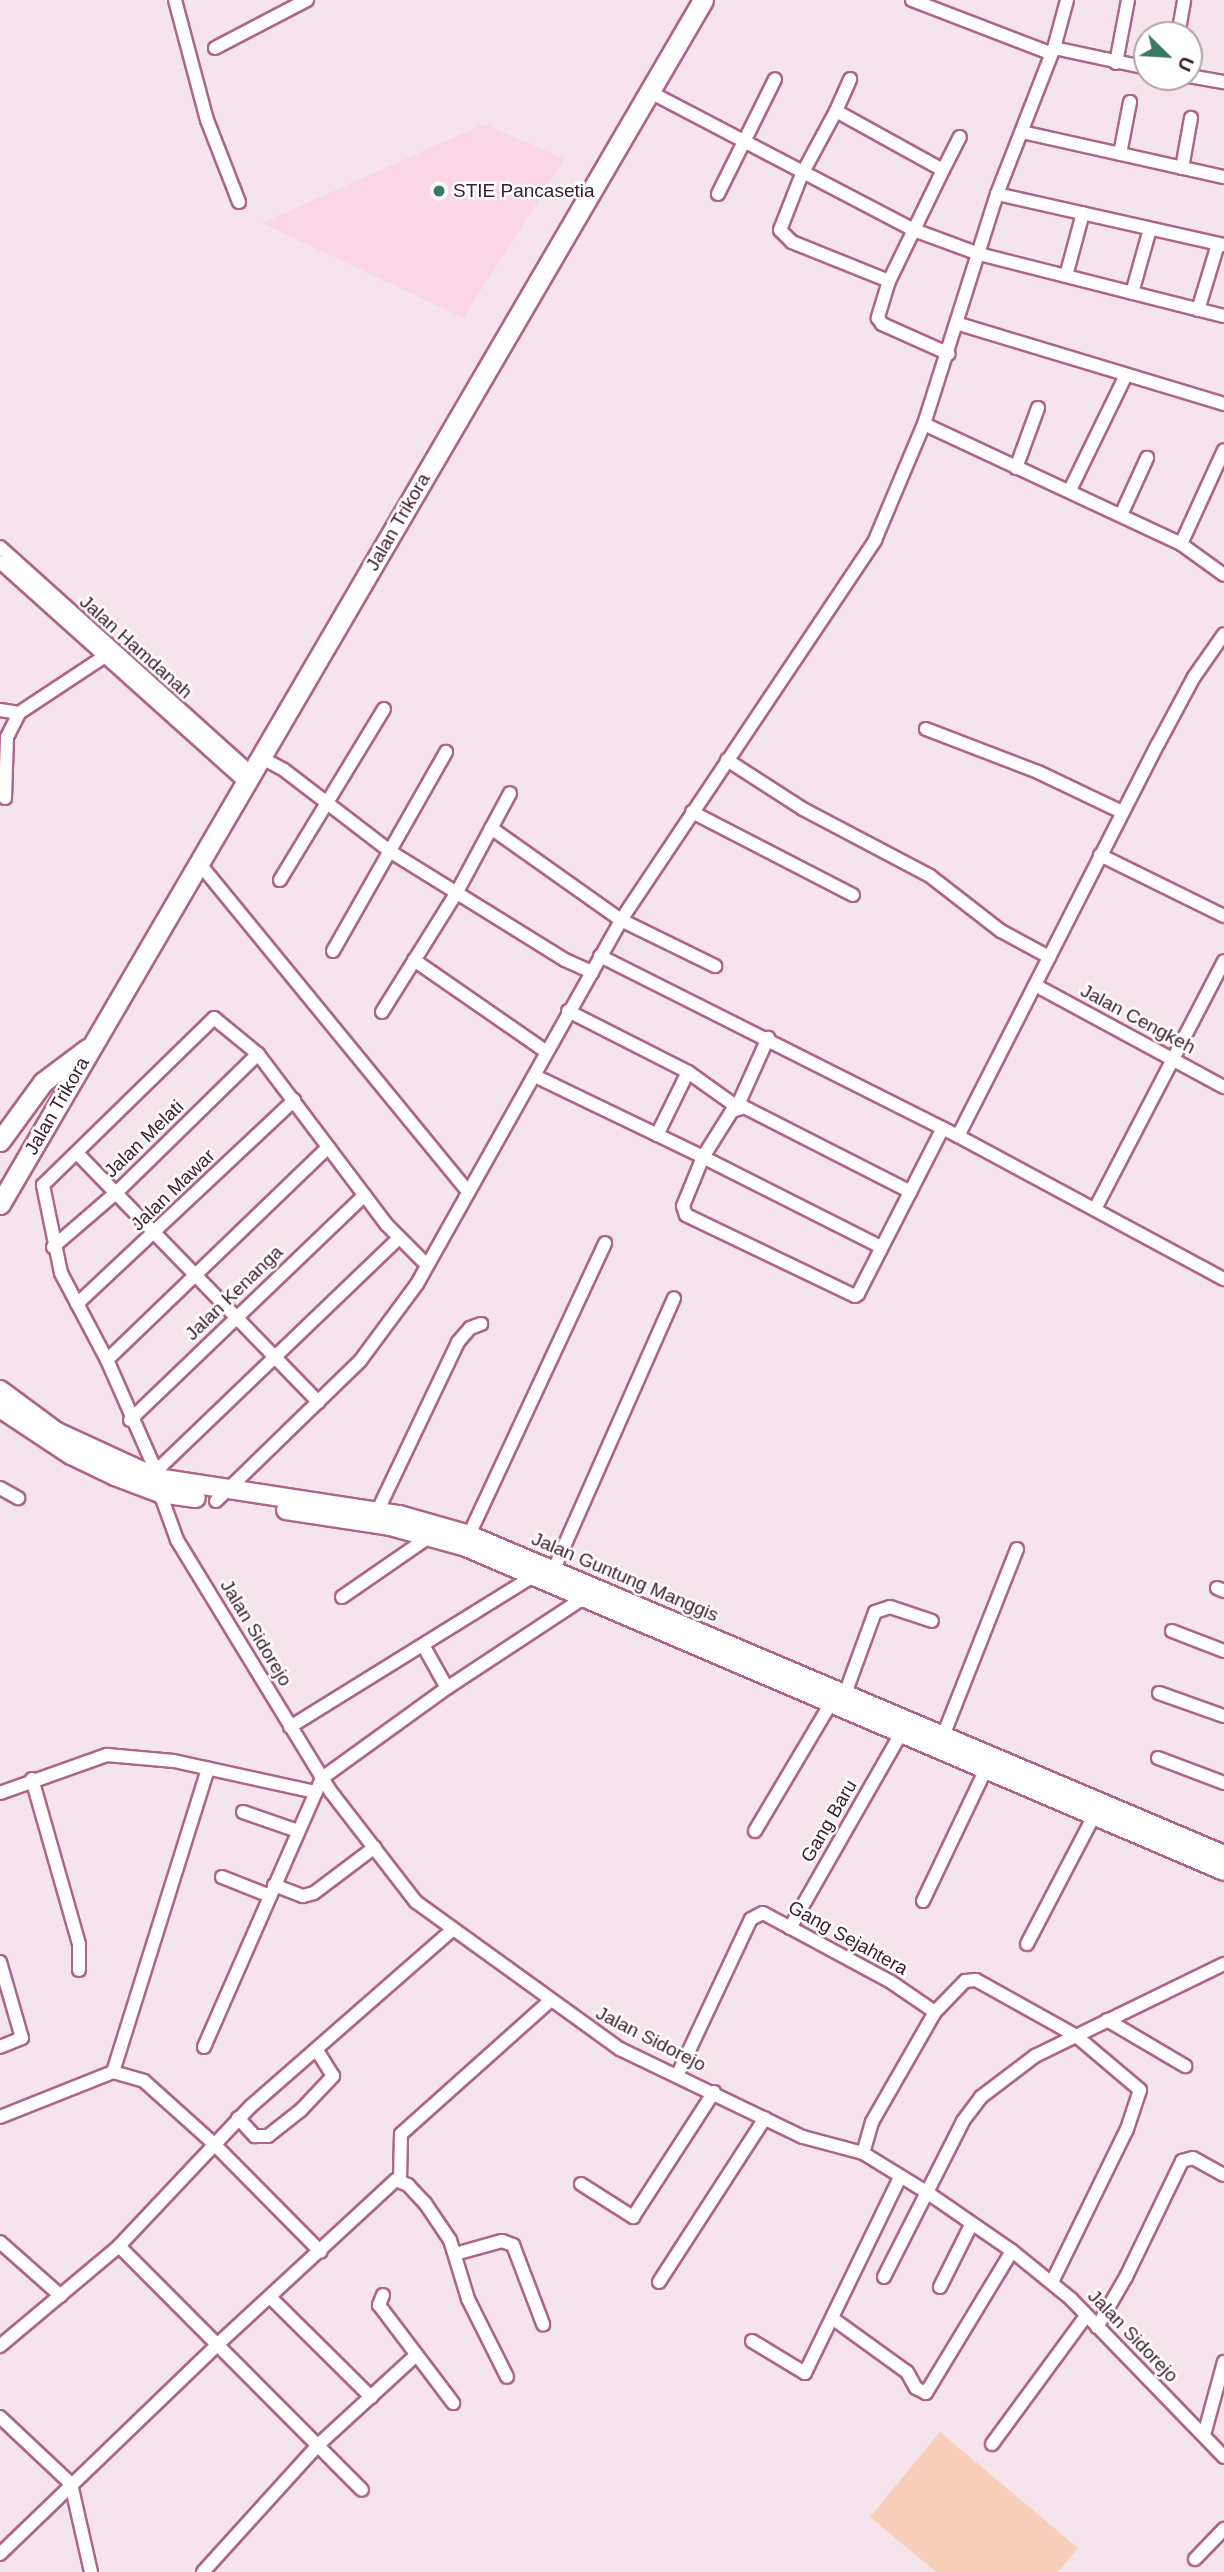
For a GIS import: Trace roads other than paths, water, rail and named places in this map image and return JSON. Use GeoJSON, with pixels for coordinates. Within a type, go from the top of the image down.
{"type":"FeatureCollection","features":[{"type":"Feature","properties":{"kind":"main road","name":"Jalan Trikora"},"geometry":{"type":"LineString","coordinates":[[0,1204],[704,0]]}},
{"type":"Feature","properties":{"kind":"main road","name":"Jalan Trikora"},"geometry":{"type":"LineString","coordinates":[[0,1141],[43,1082],[94,1044]]}},
{"type":"Feature","properties":{"kind":"main road"},"geometry":{"type":"LineString","coordinates":[[43,1082],[58,1086],[63,1096]]}},
{"type":"Feature","properties":{"kind":"street"},"geometry":{"type":"LineString","coordinates":[[175,0],[206,120],[239,202]]}},
{"type":"Feature","properties":{"kind":"street"},"geometry":{"type":"LineString","coordinates":[[215,48],[307,0]]}},
{"type":"Feature","properties":{"kind":"street"},"geometry":{"type":"LineString","coordinates":[[912,0],[1052,51],[1133,66]]}},
{"type":"Feature","properties":{"kind":"street"},"geometry":{"type":"LineString","coordinates":[[220,1495],[318,1402],[386,1328],[535,1076],[544,1050],[621,920],[875,540],[924,424],[949,354],[997,194],[1052,51],[1067,0]]}},
{"type":"Feature","properties":{"kind":"street"},"geometry":{"type":"LineString","coordinates":[[1116,63],[1128,0]]}},
{"type":"Feature","properties":{"kind":"street"},"geometry":{"type":"LineString","coordinates":[[1180,21],[1184,0]]}},
{"type":"Feature","properties":{"kind":"street"},"geometry":{"type":"LineString","coordinates":[[1203,78],[1224,82]]}},
{"type":"Feature","properties":{"kind":"street"},"geometry":{"type":"LineString","coordinates":[[718,194],[775,79]]}},
{"type":"Feature","properties":{"kind":"street"},"geometry":{"type":"LineString","coordinates":[[850,79],[779,224],[784,237],[889,281]]}},
{"type":"Feature","properties":{"kind":"street"},"geometry":{"type":"LineString","coordinates":[[650,92],[802,174],[914,230],[979,254],[1224,316]]}},
{"type":"Feature","properties":{"kind":"street"},"geometry":{"type":"LineString","coordinates":[[1120,154],[1130,103]]}},
{"type":"Feature","properties":{"kind":"street"},"geometry":{"type":"LineString","coordinates":[[836,111],[943,170]]}},
{"type":"Feature","properties":{"kind":"street"},"geometry":{"type":"LineString","coordinates":[[1182,168],[1191,118]]}},
{"type":"Feature","properties":{"kind":"street"},"geometry":{"type":"LineString","coordinates":[[1021,132],[1224,177]]}},
{"type":"Feature","properties":{"kind":"street"},"geometry":{"type":"LineString","coordinates":[[949,354],[882,324],[878,318],[889,281],[960,136]]}},
{"type":"Feature","properties":{"kind":"street"},"geometry":{"type":"LineString","coordinates":[[997,194],[1221,245],[1198,310]]}},
{"type":"Feature","properties":{"kind":"street"},"geometry":{"type":"LineString","coordinates":[[1066,276],[1083,214]]}},
{"type":"Feature","properties":{"kind":"street"},"geometry":{"type":"LineString","coordinates":[[1132,293],[1150,229]]}},
{"type":"Feature","properties":{"kind":"street"},"geometry":{"type":"LineString","coordinates":[[959,324],[1224,404]]}},
{"type":"Feature","properties":{"kind":"street"},"geometry":{"type":"LineString","coordinates":[[1070,490],[1126,375]]}},
{"type":"Feature","properties":{"kind":"street"},"geometry":{"type":"LineString","coordinates":[[1016,468],[1038,408]]}},
{"type":"Feature","properties":{"kind":"street"},"geometry":{"type":"LineString","coordinates":[[924,424],[1181,544],[1224,575]]}},
{"type":"Feature","properties":{"kind":"street"},"geometry":{"type":"LineString","coordinates":[[1181,544],[1224,450]]}},
{"type":"Feature","properties":{"kind":"street"},"geometry":{"type":"LineString","coordinates":[[1121,515],[1147,458]]}},
{"type":"Feature","properties":{"kind":"street","name":"Jalan Hamdanah"},"geometry":{"type":"LineString","coordinates":[[0,547],[106,655]]}},
{"type":"Feature","properties":{"kind":"street","name":"Jalan Hamdanah"},"geometry":{"type":"LineString","coordinates":[[0,562],[106,655],[252,770],[328,804],[391,852],[592,972]]}},
{"type":"Feature","properties":{"kind":"street"},"geometry":{"type":"LineString","coordinates":[[958,1136],[1122,812],[1194,677],[1224,634]]}},
{"type":"Feature","properties":{"kind":"street"},"geometry":{"type":"LineString","coordinates":[[5,798],[7,737],[19,713],[106,655]]}},
{"type":"Feature","properties":{"kind":"street"},"geometry":{"type":"LineString","coordinates":[[279,880],[384,709]]}},
{"type":"Feature","properties":{"kind":"street"},"geometry":{"type":"LineString","coordinates":[[0,710],[19,713]]}},
{"type":"Feature","properties":{"kind":"street"},"geometry":{"type":"LineString","coordinates":[[926,729],[1038,772],[1122,812]]}},
{"type":"Feature","properties":{"kind":"street"},"geometry":{"type":"LineString","coordinates":[[333,951],[446,752]]}},
{"type":"Feature","properties":{"kind":"street"},"geometry":{"type":"LineString","coordinates":[[727,760],[803,809],[930,876],[1001,931],[1049,957]]}},
{"type":"Feature","properties":{"kind":"street"},"geometry":{"type":"LineString","coordinates":[[382,1012],[457,892],[510,793]]}},
{"type":"Feature","properties":{"kind":"street"},"geometry":{"type":"LineString","coordinates":[[692,812],[853,895]]}},
{"type":"Feature","properties":{"kind":"street"},"geometry":{"type":"LineString","coordinates":[[491,828],[621,920],[715,966]]}},
{"type":"Feature","properties":{"kind":"street"},"geometry":{"type":"LineString","coordinates":[[1100,855],[1223,915]]}},
{"type":"Feature","properties":{"kind":"street"},"geometry":{"type":"LineString","coordinates":[[200,863],[468,1192]]}},
{"type":"Feature","properties":{"kind":"street"},"geometry":{"type":"LineString","coordinates":[[600,956],[768,1038],[1096,1207],[1224,1279]]}},
{"type":"Feature","properties":{"kind":"street"},"geometry":{"type":"LineString","coordinates":[[414,961],[544,1050]]}},
{"type":"Feature","properties":{"kind":"street"},"geometry":{"type":"LineString","coordinates":[[1096,1207],[1224,961]]}},
{"type":"Feature","properties":{"kind":"street","name":"Jalan Cengkeh"},"geometry":{"type":"LineString","coordinates":[[1035,985],[1224,1087]]}},
{"type":"Feature","properties":{"kind":"street"},"geometry":{"type":"LineString","coordinates":[[568,1011],[688,1072],[737,1107],[911,1192]]}},
{"type":"Feature","properties":{"kind":"street"},"geometry":{"type":"LineString","coordinates":[[318,1402],[197,1272],[77,1153],[214,1018],[257,1054],[365,1195],[400,1238],[426,1264]]}},
{"type":"Feature","properties":{"kind":"street"},"geometry":{"type":"LineString","coordinates":[[768,1038],[737,1107],[703,1157],[683,1206],[686,1215],[851,1296],[858,1294],[943,1128]]}},
{"type":"Feature","properties":{"kind":"street","name":"Jalan Melati"},"geometry":{"type":"LineString","coordinates":[[53,1247],[118,1192],[257,1054]]}},
{"type":"Feature","properties":{"kind":"street"},"geometry":{"type":"LineString","coordinates":[[657,1135],[688,1072]]}},
{"type":"Feature","properties":{"kind":"street"},"geometry":{"type":"LineString","coordinates":[[535,1076],[881,1247]]}},
{"type":"Feature","properties":{"kind":"street","name":"Jalan Mawar"},"geometry":{"type":"LineString","coordinates":[[78,1304],[156,1234],[294,1100]]}},
{"type":"Feature","properties":{"kind":"street"},"geometry":{"type":"LineString","coordinates":[[107,1360],[328,1147]]}},
{"type":"Feature","properties":{"kind":"street","name":"Jalan Sidorejo"},"geometry":{"type":"LineString","coordinates":[[77,1153],[44,1181],[53,1247],[107,1360],[158,1481],[177,1540],[323,1778],[416,1902],[620,2049],[678,2074],[803,2137],[863,2153],[928,2193],[1052,2282],[1224,2457]]}},
{"type":"Feature","properties":{"kind":"street","name":"Jalan Kenanga"},"geometry":{"type":"LineString","coordinates":[[131,1420],[365,1195]]}},
{"type":"Feature","properties":{"kind":"street"},"geometry":{"type":"LineString","coordinates":[[158,1481],[400,1238]]}},
{"type":"Feature","properties":{"kind":"street"},"geometry":{"type":"LineString","coordinates":[[469,1535],[605,1243]]}},
{"type":"Feature","properties":{"kind":"street"},"geometry":{"type":"LineString","coordinates":[[554,1569],[674,1298]]}},
{"type":"Feature","properties":{"kind":"street"},"geometry":{"type":"LineString","coordinates":[[377,1512],[458,1342],[470,1328],[481,1324]]}},
{"type":"Feature","properties":{"kind":"street","name":"Jalan Guntung Manggis"},"geometry":{"type":"LineString","coordinates":[[0,1390],[57,1432],[158,1481]]}},
{"type":"Feature","properties":{"kind":"street","name":"Jalan Guntung Manggis"},"geometry":{"type":"LineString","coordinates":[[0,1408],[71,1455],[158,1481],[466,1547],[585,1597],[720,1647]]}},
{"type":"Feature","properties":{"kind":"street"},"geometry":{"type":"LineString","coordinates":[[0,1488],[18,1498]]}},
{"type":"Feature","properties":{"kind":"street","name":"Jalan Guntung Manggis"},"geometry":{"type":"LineString","coordinates":[[220,1495],[377,1512],[469,1535],[554,1569],[720,1647],[838,1698],[943,1736],[1224,1871]]}},
{"type":"Feature","properties":{"kind":"street"},"geometry":{"type":"LineString","coordinates":[[342,1597],[429,1537]]}},
{"type":"Feature","properties":{"kind":"street"},"geometry":{"type":"LineString","coordinates":[[943,1736],[1017,1549]]}},
{"type":"Feature","properties":{"kind":"street"},"geometry":{"type":"LineString","coordinates":[[290,1727],[534,1576]]}},
{"type":"Feature","properties":{"kind":"street"},"geometry":{"type":"LineString","coordinates":[[204,2047],[323,1778],[447,1688],[585,1597]]}},
{"type":"Feature","properties":{"kind":"street"},"geometry":{"type":"LineString","coordinates":[[755,1831],[838,1698],[875,1612],[890,1607],[932,1621]]}},
{"type":"Feature","properties":{"kind":"street"},"geometry":{"type":"LineString","coordinates":[[1172,1632],[1224,1651]]}},
{"type":"Feature","properties":{"kind":"street"},"geometry":{"type":"LineString","coordinates":[[423,1645],[447,1688]]}},
{"type":"Feature","properties":{"kind":"street"},"geometry":{"type":"LineString","coordinates":[[1159,1693],[1224,1716]]}},
{"type":"Feature","properties":{"kind":"street","name":"Jalan Guntung Manggis"},"geometry":{"type":"LineString","coordinates":[[838,1698],[902,1732],[1094,1816],[1117,1818],[1224,1855]]}},
{"type":"Feature","properties":{"kind":"street","name":"Gang Baru"},"geometry":{"type":"LineString","coordinates":[[790,1928],[902,1732]]}},
{"type":"Feature","properties":{"kind":"street"},"geometry":{"type":"LineString","coordinates":[[0,1793],[32,1779],[107,1755],[174,1760],[315,1792]]}},
{"type":"Feature","properties":{"kind":"street"},"geometry":{"type":"LineString","coordinates":[[1158,1758],[1224,1783]]}},
{"type":"Feature","properties":{"kind":"street"},"geometry":{"type":"LineString","coordinates":[[113,2072],[208,1769]]}},
{"type":"Feature","properties":{"kind":"street"},"geometry":{"type":"LineString","coordinates":[[923,1901],[986,1769]]}},
{"type":"Feature","properties":{"kind":"street"},"geometry":{"type":"LineString","coordinates":[[32,1779],[79,1944],[79,1970]]}},
{"type":"Feature","properties":{"kind":"street"},"geometry":{"type":"LineString","coordinates":[[243,1812],[298,1831]]}},
{"type":"Feature","properties":{"kind":"street"},"geometry":{"type":"LineString","coordinates":[[1027,1944],[1094,1816]]}},
{"type":"Feature","properties":{"kind":"street"},"geometry":{"type":"LineString","coordinates":[[222,1877],[272,1891],[303,1896],[314,1893],[375,1847]]}},
{"type":"Feature","properties":{"kind":"street","name":"Gang Sejahtera"},"geometry":{"type":"LineString","coordinates":[[678,2074],[751,1919],[763,1913],[891,1982],[935,2012]]}},
{"type":"Feature","properties":{"kind":"street"},"geometry":{"type":"LineString","coordinates":[[0,2346],[120,2246],[238,2118],[452,1930]]}},
{"type":"Feature","properties":{"kind":"street"},"geometry":{"type":"LineString","coordinates":[[0,1962],[22,2038],[0,2047]]}},
{"type":"Feature","properties":{"kind":"street"},"geometry":{"type":"LineString","coordinates":[[884,2277],[970,2109],[1017,2067],[1075,2035],[1224,1964]]}},
{"type":"Feature","properties":{"kind":"street"},"geometry":{"type":"LineString","coordinates":[[863,2153],[872,2122],[935,2012],[970,1979],[1075,2035],[1141,2095],[1052,2282]]}},
{"type":"Feature","properties":{"kind":"street"},"geometry":{"type":"LineString","coordinates":[[507,2377],[468,2299],[456,2254],[425,2203],[400,2181],[401,2134],[550,2001]]}},
{"type":"Feature","properties":{"kind":"street"},"geometry":{"type":"LineString","coordinates":[[1107,2020],[1185,2066]]}},
{"type":"Feature","properties":{"kind":"street"},"geometry":{"type":"LineString","coordinates":[[238,2118],[255,2136],[268,2136],[301,2110],[333,2076],[317,2050]]}},
{"type":"Feature","properties":{"kind":"street"},"geometry":{"type":"LineString","coordinates":[[0,2117],[113,2072],[150,2084],[214,2143],[321,2252]]}},
{"type":"Feature","properties":{"kind":"street"},"geometry":{"type":"LineString","coordinates":[[581,2184],[633,2217],[714,2092]]}},
{"type":"Feature","properties":{"kind":"street"},"geometry":{"type":"LineString","coordinates":[[659,2282],[765,2118]]}},
{"type":"Feature","properties":{"kind":"street"},"geometry":{"type":"LineString","coordinates":[[1097,2327],[1126,2277],[1182,2161],[1193,2158],[1224,2175]]}},
{"type":"Feature","properties":{"kind":"street"},"geometry":{"type":"LineString","coordinates":[[752,2341],[806,2373],[900,2177]]}},
{"type":"Feature","properties":{"kind":"street"},"geometry":{"type":"LineString","coordinates":[[0,2554],[218,2344],[321,2252],[392,2183],[400,2181]]}},
{"type":"Feature","properties":{"kind":"street"},"geometry":{"type":"LineString","coordinates":[[940,2287],[971,2225]]}},
{"type":"Feature","properties":{"kind":"street"},"geometry":{"type":"LineString","coordinates":[[456,2254],[502,2241],[513,2245],[543,2324]]}},
{"type":"Feature","properties":{"kind":"street"},"geometry":{"type":"LineString","coordinates":[[0,2242],[61,2296]]}},
{"type":"Feature","properties":{"kind":"street"},"geometry":{"type":"LineString","coordinates":[[120,2246],[362,2490]]}},
{"type":"Feature","properties":{"kind":"street"},"geometry":{"type":"LineString","coordinates":[[832,2318],[907,2372],[916,2388],[926,2393],[1012,2251]]}},
{"type":"Feature","properties":{"kind":"street"},"geometry":{"type":"LineString","coordinates":[[383,2295],[379,2305],[453,2403]]}},
{"type":"Feature","properties":{"kind":"street"},"geometry":{"type":"LineString","coordinates":[[271,2298],[371,2397]]}},
{"type":"Feature","properties":{"kind":"street"},"geometry":{"type":"LineString","coordinates":[[992,2444],[1086,2316]]}},
{"type":"Feature","properties":{"kind":"street"},"geometry":{"type":"LineString","coordinates":[[203,2572],[318,2445],[415,2356]]}},
{"type":"Feature","properties":{"kind":"street"},"geometry":{"type":"LineString","coordinates":[[1204,2435],[1224,2362]]}},
{"type":"Feature","properties":{"kind":"street"},"geometry":{"type":"LineString","coordinates":[[0,2417],[71,2484],[94,2570]]}},
{"type":"Feature","properties":{"kind":"street"},"geometry":{"type":"LineString","coordinates":[[1195,2559],[1224,2529]]}},
{"type":"Feature","properties":{"kind":"place","name":"STIE Pancasetia"},"geometry":{"type":"Point","coordinates":[439,191]}}]}
